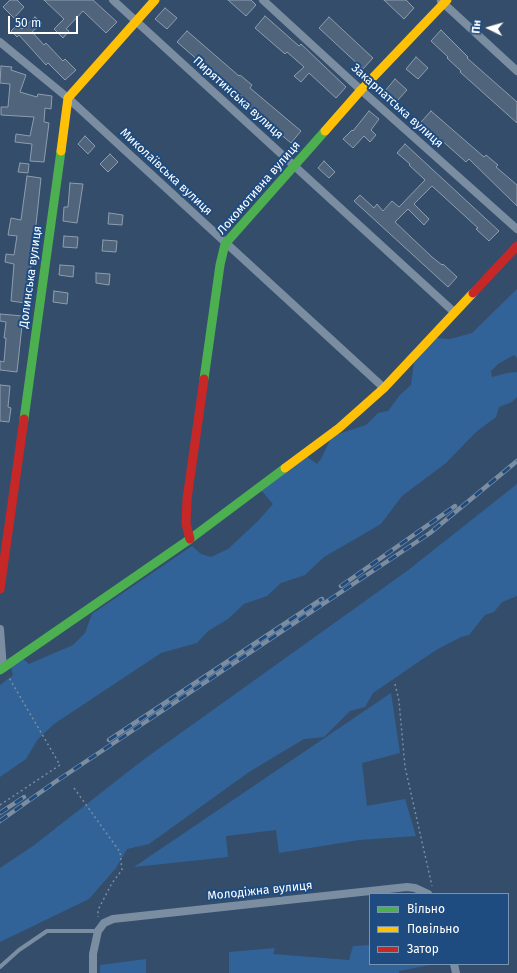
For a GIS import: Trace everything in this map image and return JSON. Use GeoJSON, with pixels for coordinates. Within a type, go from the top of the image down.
{"type":"FeatureCollection","features":[{"type":"Feature","properties":{"kind":"street","name":"Пирятинська вулиця"},"geometry":{"type":"LineString","coordinates":[[113,0],[454,312]]}},
{"type":"Feature","properties":{"kind":"street"},"geometry":{"type":"LineString","coordinates":[[68,98],[155,0]]}},
{"type":"Feature","properties":{"kind":"street","name":"Закарпатська вулиця"},"geometry":{"type":"LineString","coordinates":[[263,0],[361,90],[517,229]]}},
{"type":"Feature","properties":{"kind":"street"},"geometry":{"type":"LineString","coordinates":[[444,1],[517,71]]}},
{"type":"Feature","properties":{"kind":"street","name":"Локомотивна вулиця"},"geometry":{"type":"LineString","coordinates":[[190,539],[186,524],[187,499],[220,265],[225,244],[361,90],[444,1]]}},
{"type":"Feature","properties":{"kind":"street","name":"Миколаївська вулиця"},"geometry":{"type":"LineString","coordinates":[[0,42],[68,98],[225,244],[384,388]]}},
{"type":"Feature","properties":{"kind":"street","name":"Долинська вулиця"},"geometry":{"type":"LineString","coordinates":[[0,589],[68,98]]}},
{"type":"Feature","properties":{"kind":"street"},"geometry":{"type":"LineString","coordinates":[[2,669],[190,539],[339,428],[384,388],[517,246]]}},
{"type":"Feature","properties":{"kind":"street"},"geometry":{"type":"LineString","coordinates":[[0,629],[2,669]]}},
{"type":"Feature","properties":{"kind":"street","name":"Молодіжна вулиця"},"geometry":{"type":"LineString","coordinates":[[98,931],[104,923],[113,919],[121,918],[407,887],[415,888],[426,893]]}},
{"type":"Feature","properties":{"kind":"street"},"geometry":{"type":"LineString","coordinates":[[93,973],[93,954],[98,931]]}},
{"type":"Feature","properties":{"kind":"lane"},"geometry":{"type":"LineString","coordinates":[[0,967],[19,950],[47,931],[98,931]]}},
{"type":"Feature","properties":{"kind":"path"},"geometry":{"type":"LineString","coordinates":[[0,805],[60,765],[2,669]]}},
{"type":"Feature","properties":{"kind":"path"},"geometry":{"type":"LineString","coordinates":[[396,684],[399,701],[404,767],[432,887]]}},
{"type":"Feature","properties":{"kind":"path"},"geometry":{"type":"LineString","coordinates":[[74,788],[120,852],[122,870],[112,883],[98,910],[98,931]]}},
{"type":"Feature","properties":{"kind":"shaded area"},"geometry":{"type":"Polygon","coordinates":[[[517,289],[517,358],[514,355],[498,364],[491,371],[492,377],[517,372],[517,397],[512,402],[499,407],[496,417],[476,432],[446,463],[402,496],[381,524],[324,557],[305,575],[281,583],[267,596],[244,604],[228,619],[208,631],[197,643],[161,653],[54,724],[38,739],[26,759],[0,777],[0,685],[13,675],[11,668],[23,659],[29,664],[73,645],[85,633],[92,614],[192,546],[201,554],[211,557],[228,549],[258,521],[273,504],[261,490],[306,456],[317,464],[332,436],[366,425],[378,413],[388,411],[400,395],[411,385],[414,363],[435,338],[450,339],[472,333],[517,289]]]}},
{"type":"Feature","properties":{"kind":"shaded area"},"geometry":{"type":"Polygon","coordinates":[[[517,484],[517,596],[502,602],[494,612],[485,615],[469,635],[461,637],[436,650],[373,693],[365,707],[350,711],[324,737],[304,739],[249,772],[149,844],[127,849],[116,868],[89,899],[0,942],[0,868],[33,846],[143,760],[407,571],[517,484]]]}},
{"type":"Feature","properties":{"kind":"shaded area"},"geometry":{"type":"Polygon","coordinates":[[[391,693],[400,753],[362,763],[367,806],[405,799],[416,836],[359,840],[279,853],[276,830],[226,836],[228,857],[134,867],[391,693]]]}},
{"type":"Feature","properties":{"kind":"shaded area"},"geometry":{"type":"Polygon","coordinates":[[[369,945],[369,965],[429,965],[399,971],[399,973],[229,973],[229,952],[275,948],[273,954],[349,960],[353,946],[369,945]]]}},
{"type":"Feature","properties":{"kind":"shaded area"},"geometry":{"type":"Polygon","coordinates":[[[146,959],[146,973],[100,973],[100,965],[146,959]]]}},
{"type":"Feature","properties":{"kind":"building"},"geometry":{"type":"Polygon","coordinates":[[[10,0],[17,0],[24,7],[14,18],[3,7],[10,0]]]}},
{"type":"Feature","properties":{"kind":"building"},"geometry":{"type":"Polygon","coordinates":[[[44,0],[93,0],[117,22],[106,33],[83,11],[66,29],[69,31],[63,38],[54,29],[64,19],[44,0]]]}},
{"type":"Feature","properties":{"kind":"building"},"geometry":{"type":"Polygon","coordinates":[[[228,0],[251,0],[256,5],[246,16],[228,0]]]}},
{"type":"Feature","properties":{"kind":"building"},"geometry":{"type":"Polygon","coordinates":[[[384,0],[406,0],[414,8],[404,19],[384,0]]]}},
{"type":"Feature","properties":{"kind":"building"},"geometry":{"type":"Polygon","coordinates":[[[165,8],[177,18],[167,29],[155,19],[165,8]]]}},
{"type":"Feature","properties":{"kind":"building"},"geometry":{"type":"Polygon","coordinates":[[[265,16],[299,46],[301,44],[346,87],[336,98],[309,73],[301,82],[294,76],[304,67],[287,52],[285,54],[255,28],[265,16]]]}},
{"type":"Feature","properties":{"kind":"building"},"geometry":{"type":"Polygon","coordinates":[[[35,17],[42,23],[32,32],[44,45],[46,43],[63,61],[65,59],[76,70],[65,80],[48,63],[46,65],[19,35],[17,37],[11,31],[17,25],[22,29],[35,17]]]}},
{"type":"Feature","properties":{"kind":"building"},"geometry":{"type":"Polygon","coordinates":[[[329,17],[373,58],[363,69],[319,28],[329,17]]]}},
{"type":"Feature","properties":{"kind":"building"},"geometry":{"type":"Polygon","coordinates":[[[441,30],[468,57],[467,58],[517,102],[517,123],[460,72],[461,71],[447,58],[448,57],[431,41],[441,30]]]}},
{"type":"Feature","properties":{"kind":"building"},"geometry":{"type":"Polygon","coordinates":[[[187,31],[239,76],[240,75],[252,85],[250,88],[301,131],[291,143],[245,104],[247,101],[177,42],[187,31]]]}},
{"type":"Feature","properties":{"kind":"building"},"geometry":{"type":"Polygon","coordinates":[[[416,57],[428,68],[418,79],[406,69],[416,57]]]}},
{"type":"Feature","properties":{"kind":"building"},"geometry":{"type":"Polygon","coordinates":[[[1,66],[12,67],[11,70],[26,75],[20,92],[37,97],[38,94],[52,96],[51,109],[45,108],[44,122],[49,123],[44,162],[30,161],[32,144],[15,142],[16,134],[30,136],[34,117],[1,115],[1,107],[8,107],[10,84],[0,83],[1,66]]]}},
{"type":"Feature","properties":{"kind":"building"},"geometry":{"type":"Polygon","coordinates":[[[395,79],[407,90],[397,101],[385,91],[395,79]]]}},
{"type":"Feature","properties":{"kind":"building"},"geometry":{"type":"Polygon","coordinates":[[[369,111],[379,119],[371,130],[376,135],[370,142],[364,136],[353,148],[343,139],[352,130],[353,131],[369,111]]]}},
{"type":"Feature","properties":{"kind":"building"},"geometry":{"type":"Polygon","coordinates":[[[431,111],[484,157],[486,155],[498,165],[496,167],[517,185],[517,206],[469,159],[466,162],[421,122],[431,111]]]}},
{"type":"Feature","properties":{"kind":"building"},"geometry":{"type":"Polygon","coordinates":[[[85,136],[95,146],[88,154],[78,144],[85,136]]]}},
{"type":"Feature","properties":{"kind":"building"},"geometry":{"type":"Polygon","coordinates":[[[405,144],[499,231],[489,241],[476,229],[478,228],[432,186],[414,204],[429,219],[424,225],[408,209],[395,222],[432,257],[442,265],[443,264],[457,277],[448,287],[354,201],[360,195],[374,208],[377,204],[383,211],[392,201],[399,207],[425,180],[397,153],[405,144]]]}},
{"type":"Feature","properties":{"kind":"building"},"geometry":{"type":"Polygon","coordinates":[[[110,154],[118,162],[108,172],[100,164],[110,154]]]}},
{"type":"Feature","properties":{"kind":"building"},"geometry":{"type":"Polygon","coordinates":[[[324,161],[335,172],[329,178],[318,168],[324,161]]]}},
{"type":"Feature","properties":{"kind":"building"},"geometry":{"type":"Polygon","coordinates":[[[20,163],[29,164],[28,173],[18,172],[20,163]]]}},
{"type":"Feature","properties":{"kind":"building"},"geometry":{"type":"Polygon","coordinates":[[[27,176],[41,178],[33,253],[25,303],[11,301],[14,264],[5,262],[6,254],[14,255],[17,236],[8,235],[11,218],[21,220],[27,176]]]}},
{"type":"Feature","properties":{"kind":"building"},"geometry":{"type":"Polygon","coordinates":[[[70,183],[83,184],[77,223],[63,221],[64,207],[68,207],[70,183]]]}},
{"type":"Feature","properties":{"kind":"building"},"geometry":{"type":"Polygon","coordinates":[[[109,213],[123,215],[122,225],[108,224],[109,213]]]}},
{"type":"Feature","properties":{"kind":"building"},"geometry":{"type":"Polygon","coordinates":[[[64,236],[78,237],[77,248],[63,247],[64,236]]]}},
{"type":"Feature","properties":{"kind":"building"},"geometry":{"type":"Polygon","coordinates":[[[103,240],[117,241],[116,252],[102,251],[103,240]]]}},
{"type":"Feature","properties":{"kind":"building"},"geometry":{"type":"Polygon","coordinates":[[[60,265],[74,266],[73,277],[59,275],[60,265]]]}},
{"type":"Feature","properties":{"kind":"building"},"geometry":{"type":"Polygon","coordinates":[[[96,273],[110,274],[109,285],[96,283],[96,273]]]}},
{"type":"Feature","properties":{"kind":"building"},"geometry":{"type":"Polygon","coordinates":[[[54,291],[68,293],[67,304],[53,302],[54,291]]]}},
{"type":"Feature","properties":{"kind":"building"},"geometry":{"type":"Polygon","coordinates":[[[0,314],[23,316],[17,372],[0,370],[0,361],[4,362],[6,322],[0,321],[0,314]]]}},
{"type":"Feature","properties":{"kind":"building"},"geometry":{"type":"Polygon","coordinates":[[[0,385],[10,386],[8,407],[11,408],[9,422],[0,421],[0,385]]]}},
{"type":"Feature","properties":{"kind":"railway"},"geometry":{"type":"LineString","coordinates":[[0,821],[55,782],[430,533],[517,461]]}},
{"type":"Feature","properties":{"kind":"railway"},"geometry":{"type":"LineString","coordinates":[[341,586],[455,506]]}},
{"type":"Feature","properties":{"kind":"railway"},"geometry":{"type":"LineString","coordinates":[[109,740],[322,599]]}},
{"type":"Feature","properties":{"kind":"railway"},"geometry":{"type":"LineString","coordinates":[[0,813],[24,797]]}},
{"type":"Feature","properties":{"kind":"traffic: fast"},"geometry":{"type":"LineString","coordinates":[[204,379],[220,265],[225,244],[325,131]]}},
{"type":"Feature","properties":{"kind":"traffic: fast"},"geometry":{"type":"LineString","coordinates":[[24,419],[61,151]]}},
{"type":"Feature","properties":{"kind":"traffic: fast"},"geometry":{"type":"LineString","coordinates":[[0,670],[190,539],[285,468]]}},
{"type":"Feature","properties":{"kind":"traffic: slow"},"geometry":{"type":"LineString","coordinates":[[61,151],[68,98],[155,0]]}},
{"type":"Feature","properties":{"kind":"traffic: slow"},"geometry":{"type":"LineString","coordinates":[[325,131],[361,90],[447,0]]}},
{"type":"Feature","properties":{"kind":"traffic: slow"},"geometry":{"type":"LineString","coordinates":[[285,468],[339,428],[384,388],[473,293]]}},
{"type":"Feature","properties":{"kind":"traffic: jam"},"geometry":{"type":"LineString","coordinates":[[473,293],[517,246]]}},
{"type":"Feature","properties":{"kind":"traffic: jam"},"geometry":{"type":"LineString","coordinates":[[190,539],[186,524],[187,499],[204,379]]}},
{"type":"Feature","properties":{"kind":"traffic: jam"},"geometry":{"type":"LineString","coordinates":[[0,589],[24,419]]}}]}
